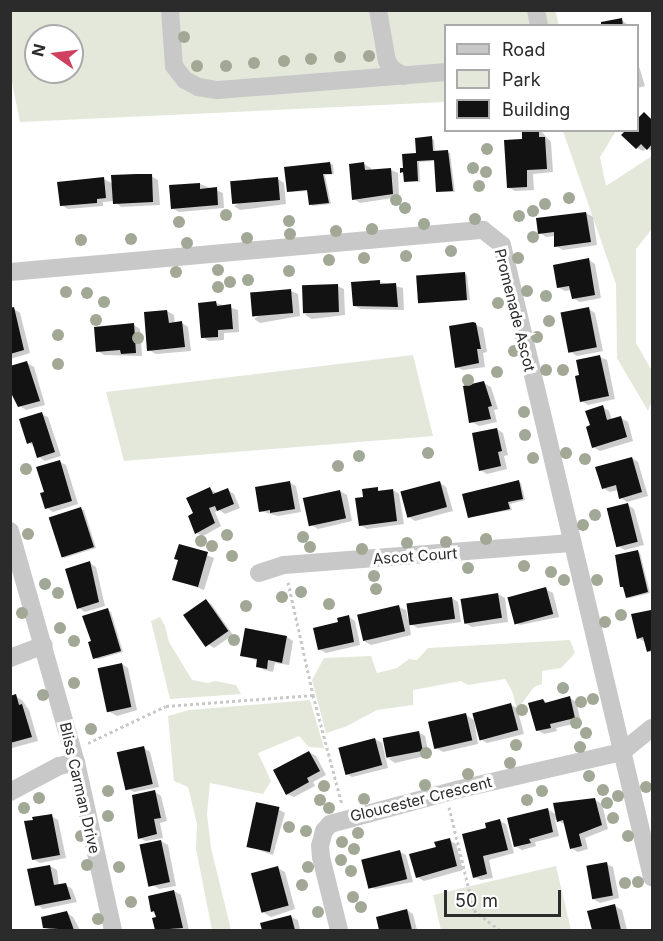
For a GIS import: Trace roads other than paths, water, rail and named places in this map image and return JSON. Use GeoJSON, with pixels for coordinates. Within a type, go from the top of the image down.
{"type":"FeatureCollection","features":[{"type":"Feature","properties":{"kind":"street"},"geometry":{"type":"LineString","coordinates":[[170,10],[174,66],[185,81],[198,87],[218,90],[444,72]]}},
{"type":"Feature","properties":{"kind":"street"},"geometry":{"type":"LineString","coordinates":[[373,79],[386,68],[387,61],[378,10]]}},
{"type":"Feature","properties":{"kind":"street"},"geometry":{"type":"LineString","coordinates":[[387,61],[392,69],[404,76]]}},
{"type":"Feature","properties":{"kind":"street","name":"Promenade Ascot"},"geometry":{"type":"LineString","coordinates":[[10,272],[483,230],[502,245],[652,877]]}},
{"type":"Feature","properties":{"kind":"street","name":"Bliss Carman Drive"},"geometry":{"type":"LineString","coordinates":[[10,531],[74,756],[113,930]]}},
{"type":"Feature","properties":{"kind":"street","name":"Ascot Court"},"geometry":{"type":"LineString","coordinates":[[259,573],[284,565],[571,543]]}},
{"type":"Feature","properties":{"kind":"street"},"geometry":{"type":"LineString","coordinates":[[10,658],[44,645]]}},
{"type":"Feature","properties":{"kind":"street"},"geometry":{"type":"LineString","coordinates":[[622,752],[652,728]]}},
{"type":"Feature","properties":{"kind":"street","name":"Gloucester Crescent"},"geometry":{"type":"LineString","coordinates":[[339,930],[320,846],[324,831],[330,824],[344,818],[622,752]]}},
{"type":"Feature","properties":{"kind":"street"},"geometry":{"type":"LineString","coordinates":[[10,792],[74,756]]}}]}
